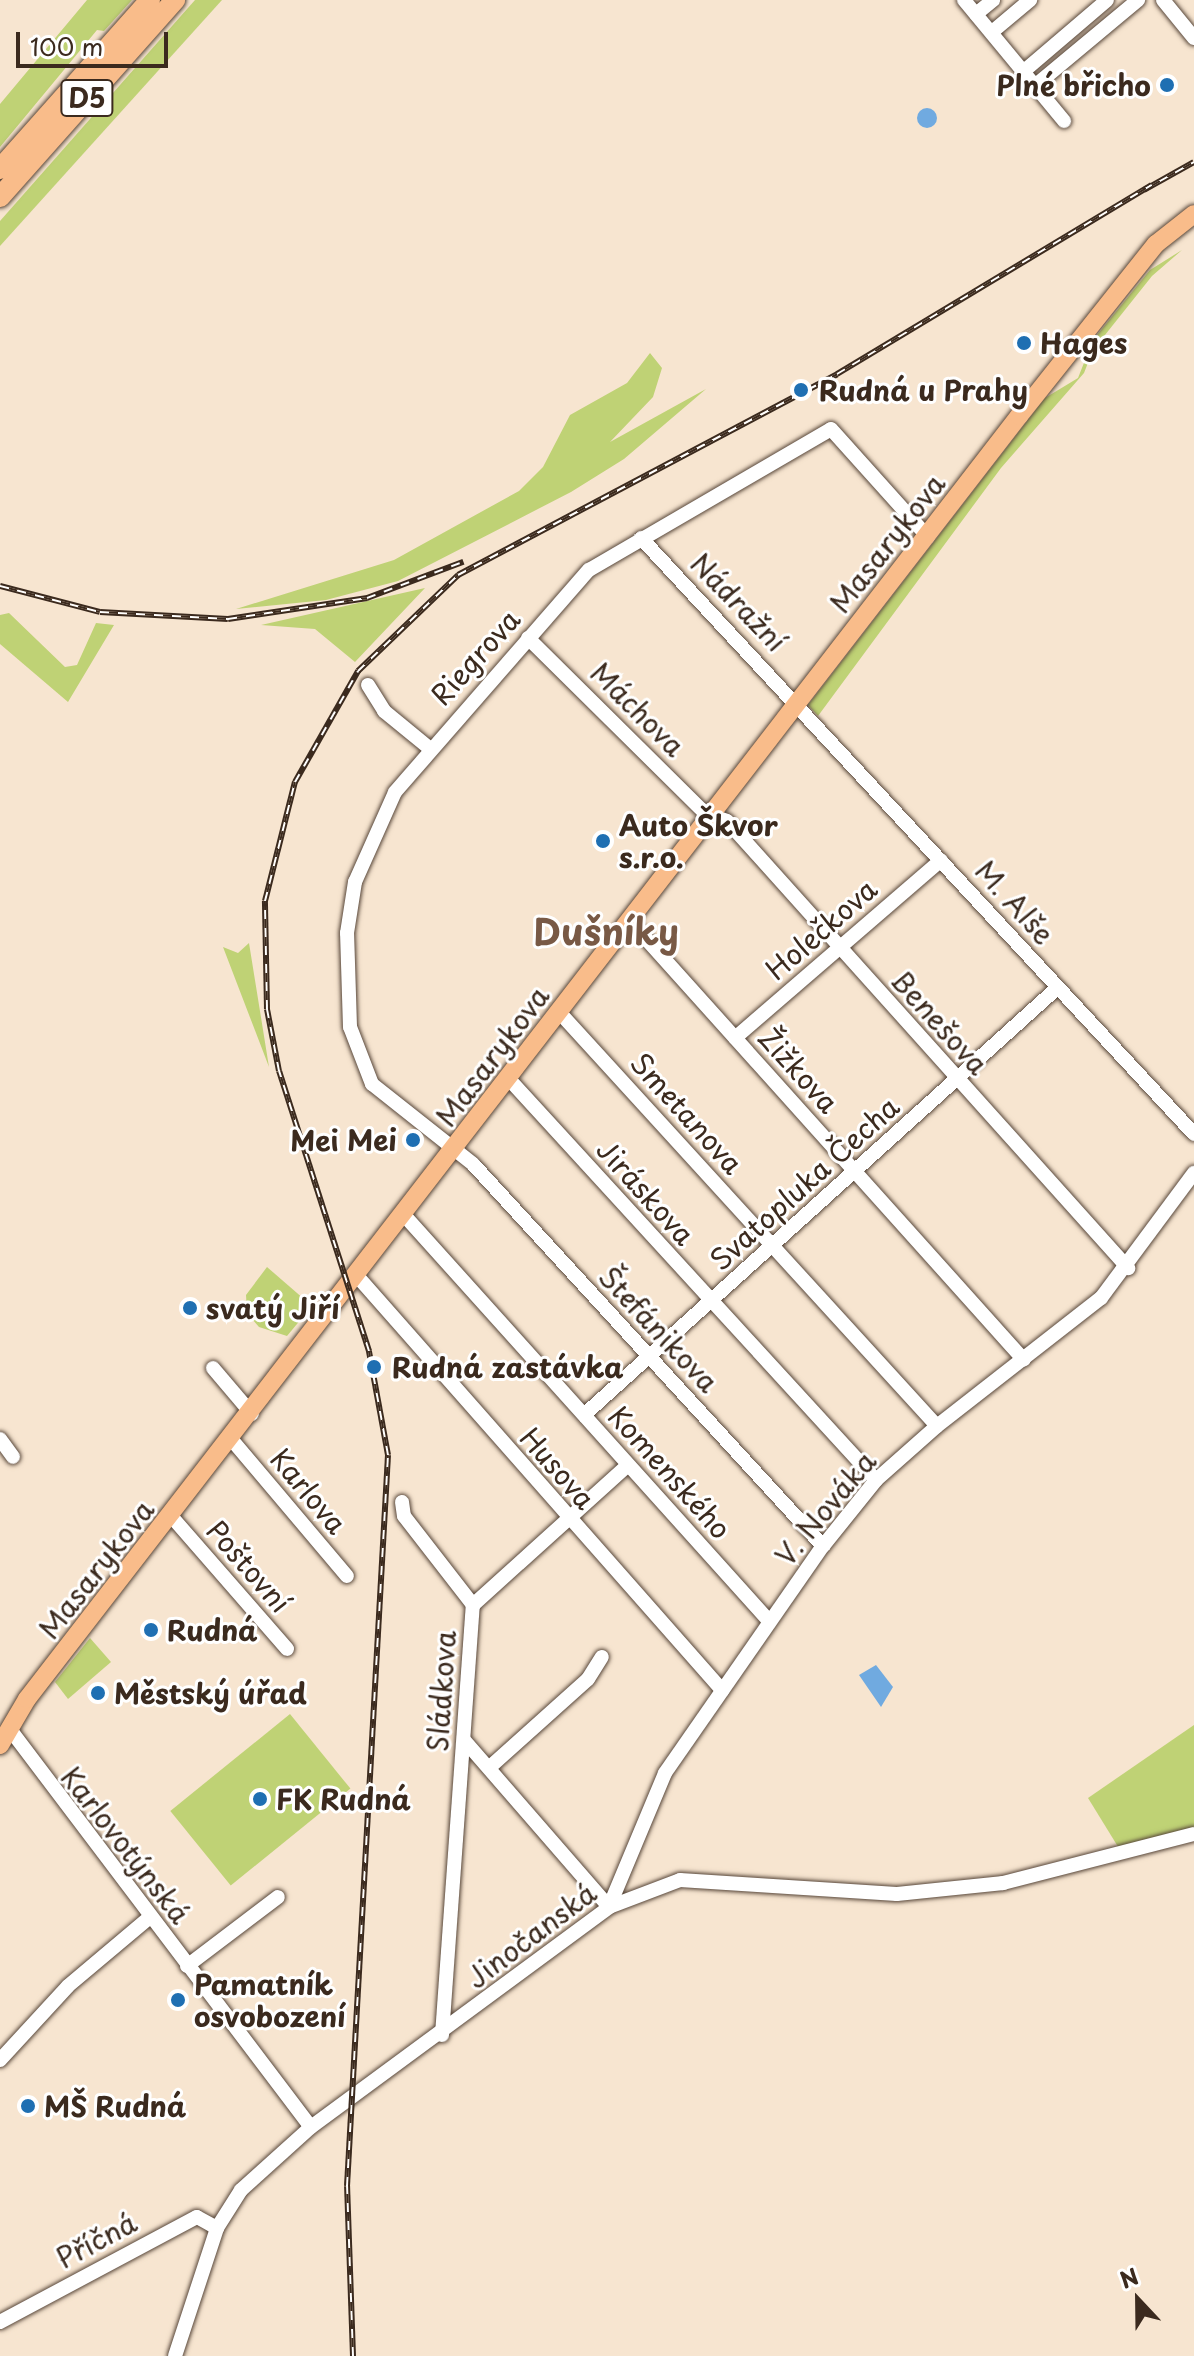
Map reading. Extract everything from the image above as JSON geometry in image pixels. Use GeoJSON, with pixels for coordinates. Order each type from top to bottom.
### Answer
{"type":"FeatureCollection","features":[{"type":"Feature","properties":{"kind":"highway","name":"D5"},"geometry":{"type":"LineString","coordinates":[[0,169],[150,0]]}},
{"type":"Feature","properties":{"kind":"highway","name":"D5"},"geometry":{"type":"LineString","coordinates":[[0,197],[175,0]]}},
{"type":"Feature","properties":{"kind":"main road","name":"Masarykova"},"geometry":{"type":"LineString","coordinates":[[4,1730],[232,1440],[508,1078],[1145,256],[1192,221]]}},
{"type":"Feature","properties":{"kind":"street"},"geometry":{"type":"LineString","coordinates":[[964,0],[1064,121]]}},
{"type":"Feature","properties":{"kind":"street"},"geometry":{"type":"LineString","coordinates":[[976,14],[993,0]]}},
{"type":"Feature","properties":{"kind":"street"},"geometry":{"type":"LineString","coordinates":[[992,32],[1030,0]]}},
{"type":"Feature","properties":{"kind":"street"},"geometry":{"type":"LineString","coordinates":[[1024,71],[1107,0]]}},
{"type":"Feature","properties":{"kind":"street"},"geometry":{"type":"LineString","coordinates":[[1036,85],[1138,0]]}},
{"type":"Feature","properties":{"kind":"street"},"geometry":{"type":"LineString","coordinates":[[1163,0],[1194,38]]}},
{"type":"Feature","properties":{"kind":"street","name":"Riegrova"},"geometry":{"type":"LineString","coordinates":[[454,1151],[372,1084],[350,1027],[345,980],[355,882],[371,836],[428,747],[589,570],[831,429],[928,537]]}},
{"type":"Feature","properties":{"kind":"street","name":"Nádražní"},"geometry":{"type":"LineString","coordinates":[[641,538],[799,703]]}},
{"type":"Feature","properties":{"kind":"street","name":"Máchova"},"geometry":{"type":"LineString","coordinates":[[528,638],[713,816]]}},
{"type":"Feature","properties":{"kind":"street"},"geometry":{"type":"LineString","coordinates":[[368,685],[384,711],[428,747]]}},
{"type":"Feature","properties":{"kind":"street","name":"M. Alše"},"geometry":{"type":"LineString","coordinates":[[799,703],[1194,1134]]}},
{"type":"Feature","properties":{"kind":"street","name":"Benešova"},"geometry":{"type":"LineString","coordinates":[[713,816],[727,821],[838,949],[1128,1268]]}},
{"type":"Feature","properties":{"kind":"street","name":"Holečkova"},"geometry":{"type":"LineString","coordinates":[[735,1038],[941,860]]}},
{"type":"Feature","properties":{"kind":"street","name":"Žižkova"},"geometry":{"type":"LineString","coordinates":[[631,922],[1024,1360]]}},
{"type":"Feature","properties":{"kind":"street","name":"Svatopluka Čecha"},"geometry":{"type":"LineString","coordinates":[[584,1415],[1057,988]]}},
{"type":"Feature","properties":{"kind":"street","name":"Smetanova"},"geometry":{"type":"LineString","coordinates":[[560,1013],[937,1426]]}},
{"type":"Feature","properties":{"kind":"street","name":"Jiráskova"},"geometry":{"type":"LineString","coordinates":[[508,1078],[876,1480]]}},
{"type":"Feature","properties":{"kind":"street","name":"Štefánikova"},"geometry":{"type":"LineString","coordinates":[[454,1151],[649,1356],[823,1546]]}},
{"type":"Feature","properties":{"kind":"street","name":"V. Nováka"},"geometry":{"type":"LineString","coordinates":[[609,1907],[665,1773],[823,1546],[876,1480],[937,1426],[1024,1360],[1128,1268],[1194,1173]]}},
{"type":"Feature","properties":{"kind":"street","name":"Komenského"},"geometry":{"type":"LineString","coordinates":[[404,1215],[769,1621]]}},
{"type":"Feature","properties":{"kind":"street","name":"Husova"},"geometry":{"type":"LineString","coordinates":[[358,1277],[568,1520],[722,1690]]}},
{"type":"Feature","properties":{"kind":"street"},"geometry":{"type":"LineString","coordinates":[[213,1368],[252,1414]]}},
{"type":"Feature","properties":{"kind":"street"},"geometry":{"type":"LineString","coordinates":[[0,1439],[13,1457]]}},
{"type":"Feature","properties":{"kind":"street","name":"Karlova"},"geometry":{"type":"LineString","coordinates":[[232,1440],[347,1576]]}},
{"type":"Feature","properties":{"kind":"street","name":"Sládkova"},"geometry":{"type":"LineString","coordinates":[[442,2035],[473,1605],[627,1466]]}},
{"type":"Feature","properties":{"kind":"street"},"geometry":{"type":"LineString","coordinates":[[402,1502],[404,1516],[473,1605]]}},
{"type":"Feature","properties":{"kind":"street","name":"Poštovní"},"geometry":{"type":"LineString","coordinates":[[172,1517],[287,1649]]}},
{"type":"Feature","properties":{"kind":"street"},"geometry":{"type":"LineString","coordinates":[[491,1766],[588,1679],[602,1657]]}},
{"type":"Feature","properties":{"kind":"street","name":"Karlovotýnská"},"geometry":{"type":"LineString","coordinates":[[4,1730],[311,2127]]}},
{"type":"Feature","properties":{"kind":"street"},"geometry":{"type":"LineString","coordinates":[[464,1740],[491,1766],[609,1907]]}},
{"type":"Feature","properties":{"kind":"street","name":"Jinočanská"},"geometry":{"type":"LineString","coordinates":[[311,2127],[442,2035],[609,1907],[680,1880],[816,1892],[897,1894],[1003,1883],[1194,1834]]}},
{"type":"Feature","properties":{"kind":"street","name":"Karlovotýnská"},"geometry":{"type":"LineString","coordinates":[[187,1966],[278,1897]]}},
{"type":"Feature","properties":{"kind":"street"},"geometry":{"type":"LineString","coordinates":[[0,2060],[68,1986],[150,1917]]}},
{"type":"Feature","properties":{"kind":"street"},"geometry":{"type":"LineString","coordinates":[[175,2356],[217,2228],[241,2190],[311,2127]]}},
{"type":"Feature","properties":{"kind":"street","name":"Příčná"},"geometry":{"type":"LineString","coordinates":[[0,2322],[197,2217],[217,2228]]}},
{"type":"Feature","properties":{"kind":"green space"},"geometry":{"type":"Polygon","coordinates":[[[87,0],[132,0],[104,31],[97,30],[0,147],[0,104],[87,0]]]}},
{"type":"Feature","properties":{"kind":"green space"},"geometry":{"type":"Polygon","coordinates":[[[195,0],[222,0],[0,246],[0,221],[195,0]]]}},
{"type":"Feature","properties":{"kind":"green space"},"geometry":{"type":"Polygon","coordinates":[[[1182,250],[1152,276],[1093,350],[1084,373],[1001,468],[818,716],[808,705],[1045,398],[1078,378],[1093,340],[1150,270],[1182,250]]]}},
{"type":"Feature","properties":{"kind":"green space"},"geometry":{"type":"Polygon","coordinates":[[[650,353],[662,368],[653,397],[610,442],[706,389],[624,459],[571,492],[398,581],[326,600],[236,609],[394,560],[519,491],[543,467],[570,415],[627,383],[650,353]]]}},
{"type":"Feature","properties":{"kind":"green space"},"geometry":{"type":"Polygon","coordinates":[[[425,588],[355,662],[315,629],[261,625],[425,588]]]}},
{"type":"Feature","properties":{"kind":"green space"},"geometry":{"type":"Polygon","coordinates":[[[9,613],[65,667],[77,665],[96,623],[114,625],[68,702],[0,644],[0,615],[9,613]]]}},
{"type":"Feature","properties":{"kind":"green space"},"geometry":{"type":"Polygon","coordinates":[[[249,943],[269,1067],[223,947],[238,953],[249,943]]]}},
{"type":"Feature","properties":{"kind":"green space"},"geometry":{"type":"Polygon","coordinates":[[[267,1267],[312,1306],[287,1336],[259,1327],[247,1313],[246,1295],[267,1267]]]}},
{"type":"Feature","properties":{"kind":"green space"},"geometry":{"type":"Polygon","coordinates":[[[90,1638],[111,1662],[68,1699],[55,1682],[90,1638]]]}},
{"type":"Feature","properties":{"kind":"green space","name":"FK Rudná"},"geometry":{"type":"Polygon","coordinates":[[[290,1714],[350,1789],[231,1886],[170,1811],[290,1714]]]}},
{"type":"Feature","properties":{"kind":"green space"},"geometry":{"type":"Polygon","coordinates":[[[1194,1725],[1194,1830],[1120,1850],[1088,1798],[1194,1725]]]}},
{"type":"Feature","properties":{"kind":"water"},"geometry":{"type":"Polygon","coordinates":[[[927,108],[934,111],[937,118],[934,125],[927,128],[920,125],[917,118],[920,111],[927,108]]]}},
{"type":"Feature","properties":{"kind":"water"},"geometry":{"type":"Polygon","coordinates":[[[876,1665],[893,1687],[881,1707],[859,1675],[876,1665]]]}},
{"type":"Feature","properties":{"kind":"railway"},"geometry":{"type":"LineString","coordinates":[[1144,190],[1194,162]]}},
{"type":"Feature","properties":{"kind":"railway"},"geometry":{"type":"LineString","coordinates":[[353,2356],[347,2186],[388,1455],[369,1351],[279,1071],[267,1009],[265,901],[295,782],[358,671],[458,575],[837,374],[1152,185]]}},
{"type":"Feature","properties":{"kind":"railway"},"geometry":{"type":"LineString","coordinates":[[0,586],[100,612],[228,619],[367,598],[463,562]]}},
{"type":"Feature","properties":{"kind":"place","name":"Plné břicho"},"geometry":{"type":"Point","coordinates":[1167,85]}},
{"type":"Feature","properties":{"kind":"place","name":"Hages"},"geometry":{"type":"Point","coordinates":[1024,343]}},
{"type":"Feature","properties":{"kind":"place","name":"Rudná u Prahy"},"geometry":{"type":"Point","coordinates":[801,390]}},
{"type":"Feature","properties":{"kind":"place","name":"Auto Škvor s.r.o."},"geometry":{"type":"Point","coordinates":[603,841]}},
{"type":"Feature","properties":{"kind":"place","name":"Mei Mei"},"geometry":{"type":"Point","coordinates":[413,1140]}},
{"type":"Feature","properties":{"kind":"place","name":"svatý Jiří"},"geometry":{"type":"Point","coordinates":[190,1308]}},
{"type":"Feature","properties":{"kind":"place","name":"Rudná zastávka"},"geometry":{"type":"Point","coordinates":[374,1367]}},
{"type":"Feature","properties":{"kind":"place","name":"Rudná"},"geometry":{"type":"Point","coordinates":[151,1630]}},
{"type":"Feature","properties":{"kind":"place","name":"Městský úřad"},"geometry":{"type":"Point","coordinates":[98,1693]}},
{"type":"Feature","properties":{"kind":"place","name":"FK Rudná"},"geometry":{"type":"Point","coordinates":[260,1799]}},
{"type":"Feature","properties":{"kind":"place","name":"Pamatník osvobození"},"geometry":{"type":"Point","coordinates":[178,2000]}},
{"type":"Feature","properties":{"kind":"place","name":"MŠ Rudná"},"geometry":{"type":"Point","coordinates":[28,2106]}},
{"type":"Feature","properties":{"kind":"district","name":"Dušníky"},"geometry":{"type":"Point","coordinates":[606,931]}}]}
